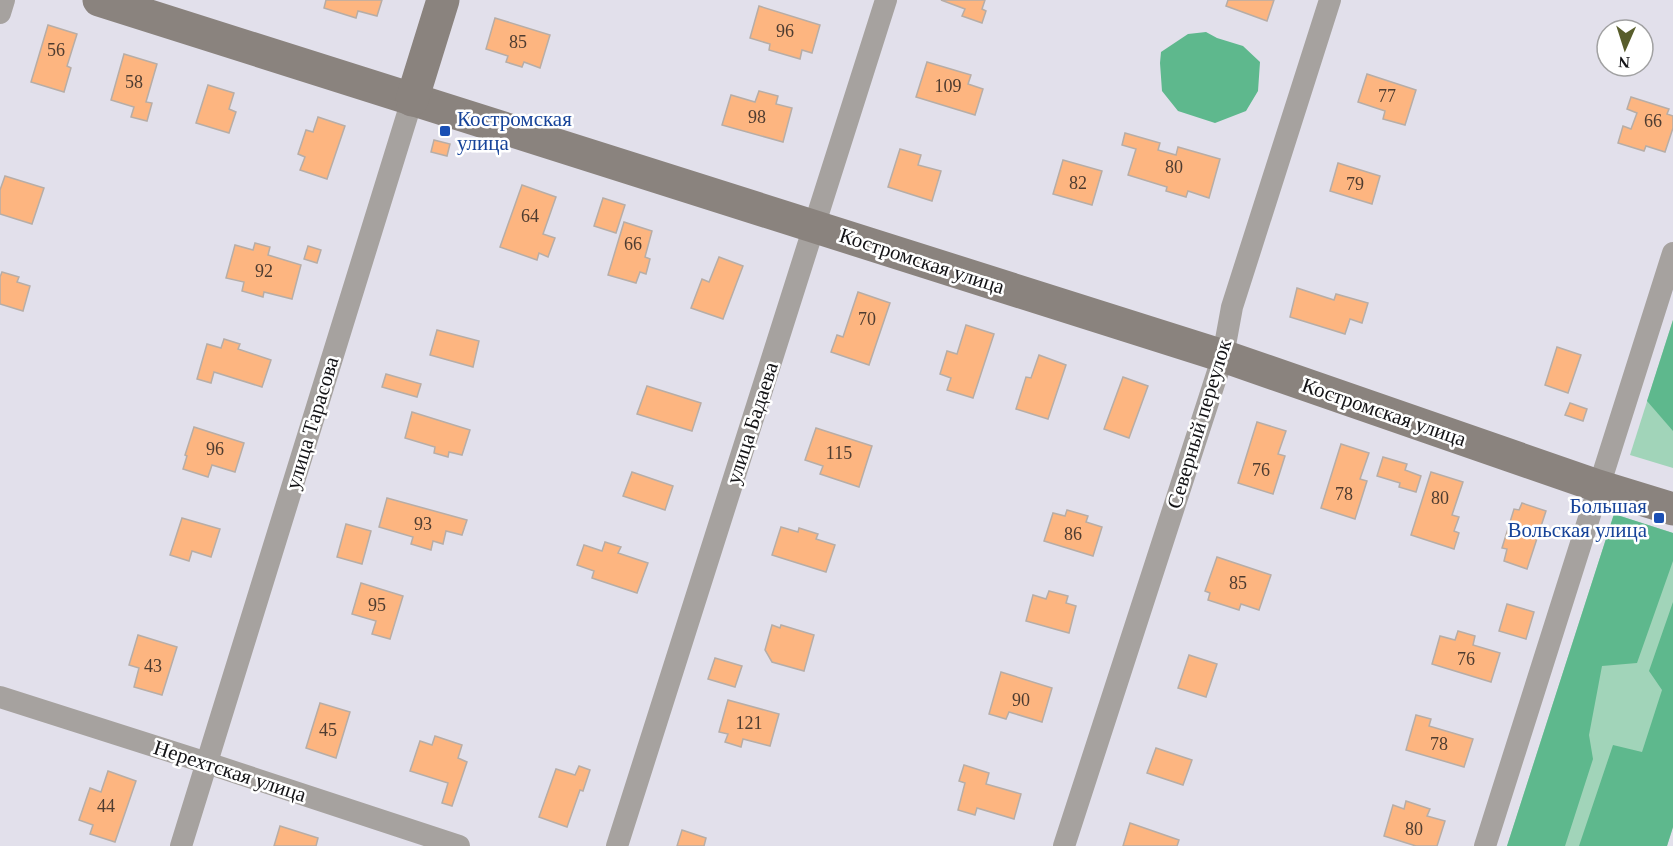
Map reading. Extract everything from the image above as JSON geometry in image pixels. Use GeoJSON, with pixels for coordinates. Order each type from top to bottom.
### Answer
{"type":"FeatureCollection","features":[{"type":"Feature","properties":{"kind":"street"},"geometry":{"type":"LineString","coordinates":[[0,13],[4,0]]}},
{"type":"Feature","properties":{"kind":"street","name":"Костромская улица"},"geometry":{"type":"LineString","coordinates":[[99,0],[1223,356],[1598,486],[1673,509]]}},
{"type":"Feature","properties":{"kind":"street","name":"улица Тарасова"},"geometry":{"type":"LineString","coordinates":[[181,846],[443,0]]}},
{"type":"Feature","properties":{"kind":"street","name":"улица Бадаева"},"geometry":{"type":"LineString","coordinates":[[617,846],[886,0]]}},
{"type":"Feature","properties":{"kind":"street","name":"Северный переулок"},"geometry":{"type":"LineString","coordinates":[[1064,846],[1223,356],[1232,307],[1330,0]]}},
{"type":"Feature","properties":{"kind":"street"},"geometry":{"type":"LineString","coordinates":[[1485,846],[1673,253]]}},
{"type":"Feature","properties":{"kind":"street","name":"Нерехтская улица"},"geometry":{"type":"LineString","coordinates":[[0,697],[459,846]]}},
{"type":"Feature","properties":{"kind":"green space"},"geometry":{"type":"Polygon","coordinates":[[[1206,32],[1243,46],[1260,62],[1258,91],[1246,111],[1215,123],[1178,111],[1162,91],[1161,52],[1188,34],[1206,32]]]}},
{"type":"Feature","properties":{"kind":"green space"},"geometry":{"type":"Polygon","coordinates":[[[1673,320],[1673,468],[1630,455],[1673,320]]]}},
{"type":"Feature","properties":{"kind":"green space"},"geometry":{"type":"Polygon","coordinates":[[[1673,320],[1673,431],[1647,401],[1673,320]]]}},
{"type":"Feature","properties":{"kind":"green space"},"geometry":{"type":"Polygon","coordinates":[[[1614,514],[1673,533],[1673,827],[1667,846],[1507,846],[1614,514]]]}},
{"type":"Feature","properties":{"kind":"green space"},"geometry":{"type":"Polygon","coordinates":[[[1614,514],[1673,533],[1673,561],[1637,663],[1602,666],[1589,735],[1593,759],[1565,846],[1507,846],[1614,514]]]}},
{"type":"Feature","properties":{"kind":"green space"},"geometry":{"type":"Polygon","coordinates":[[[1673,602],[1673,827],[1667,846],[1579,846],[1613,745],[1642,752],[1662,690],[1649,671],[1673,602]]]}},
{"type":"Feature","properties":{"kind":"building"},"geometry":{"type":"Polygon","coordinates":[[[326,0],[382,0],[377,16],[358,11],[356,18],[324,8],[326,0]]]}},
{"type":"Feature","properties":{"kind":"building"},"geometry":{"type":"Polygon","coordinates":[[[941,0],[985,0],[982,9],[986,11],[982,23],[962,16],[965,9],[941,0]]]}},
{"type":"Feature","properties":{"kind":"building"},"geometry":{"type":"Polygon","coordinates":[[[1228,0],[1274,0],[1267,21],[1226,6],[1228,0]]]}},
{"type":"Feature","properties":{"kind":"building"},"geometry":{"type":"Polygon","coordinates":[[[759,6],[820,25],[812,53],[802,50],[800,59],[769,50],[770,44],[750,38],[759,6]]]}},
{"type":"Feature","properties":{"kind":"building"},"geometry":{"type":"Polygon","coordinates":[[[495,18],[550,35],[540,68],[524,62],[522,67],[506,62],[508,56],[486,49],[495,18]]]}},
{"type":"Feature","properties":{"kind":"building"},"geometry":{"type":"Polygon","coordinates":[[[48,25],[77,34],[67,66],[71,68],[64,92],[31,82],[48,25]]]}},
{"type":"Feature","properties":{"kind":"building"},"geometry":{"type":"Polygon","coordinates":[[[124,54],[157,64],[146,102],[152,103],[147,121],[131,117],[134,107],[111,100],[124,54]]]}},
{"type":"Feature","properties":{"kind":"building"},"geometry":{"type":"Polygon","coordinates":[[[927,62],[971,75],[968,84],[983,89],[975,115],[916,97],[927,62]]]}},
{"type":"Feature","properties":{"kind":"building"},"geometry":{"type":"Polygon","coordinates":[[[1367,74],[1416,90],[1405,125],[1383,119],[1385,111],[1358,102],[1367,74]]]}},
{"type":"Feature","properties":{"kind":"building"},"geometry":{"type":"Polygon","coordinates":[[[208,85],[234,93],[229,109],[236,112],[229,133],[196,123],[208,85]]]}},
{"type":"Feature","properties":{"kind":"building"},"geometry":{"type":"Polygon","coordinates":[[[759,91],[778,96],[776,104],[792,108],[783,142],[722,125],[731,95],[755,102],[759,91]]]}},
{"type":"Feature","properties":{"kind":"building"},"geometry":{"type":"Polygon","coordinates":[[[1631,97],[1669,109],[1667,114],[1673,116],[1673,128],[1665,152],[1646,146],[1644,151],[1618,143],[1623,126],[1631,129],[1637,113],[1627,109],[1631,97]]]}},
{"type":"Feature","properties":{"kind":"building"},"geometry":{"type":"Polygon","coordinates":[[[318,117],[345,126],[327,179],[300,170],[305,157],[298,154],[306,130],[313,132],[318,117]]]}},
{"type":"Feature","properties":{"kind":"building"},"geometry":{"type":"Polygon","coordinates":[[[1125,133],[1160,143],[1158,150],[1176,155],[1178,147],[1220,159],[1209,198],[1188,191],[1186,197],[1166,191],[1167,187],[1128,175],[1136,149],[1122,145],[1125,133]]]}},
{"type":"Feature","properties":{"kind":"building"},"geometry":{"type":"Polygon","coordinates":[[[434,140],[450,144],[447,156],[431,152],[434,140]]]}},
{"type":"Feature","properties":{"kind":"building"},"geometry":{"type":"Polygon","coordinates":[[[900,149],[921,155],[918,165],[941,171],[932,201],[888,187],[900,149]]]}},
{"type":"Feature","properties":{"kind":"building"},"geometry":{"type":"Polygon","coordinates":[[[1063,160],[1102,171],[1092,205],[1053,194],[1063,160]]]}},
{"type":"Feature","properties":{"kind":"building"},"geometry":{"type":"Polygon","coordinates":[[[1338,163],[1380,176],[1372,204],[1330,191],[1338,163]]]}},
{"type":"Feature","properties":{"kind":"building"},"geometry":{"type":"Polygon","coordinates":[[[5,176],[44,188],[32,224],[0,214],[0,190],[5,176]]]}},
{"type":"Feature","properties":{"kind":"building"},"geometry":{"type":"Polygon","coordinates":[[[522,185],[556,197],[543,234],[555,238],[548,257],[539,253],[537,260],[500,247],[522,185]]]}},
{"type":"Feature","properties":{"kind":"building"},"geometry":{"type":"Polygon","coordinates":[[[603,198],[625,205],[616,233],[594,226],[603,198]]]}},
{"type":"Feature","properties":{"kind":"building"},"geometry":{"type":"Polygon","coordinates":[[[624,222],[652,231],[645,257],[650,259],[646,274],[640,272],[636,283],[608,275],[624,222]]]}},
{"type":"Feature","properties":{"kind":"building"},"geometry":{"type":"Polygon","coordinates":[[[255,243],[270,247],[268,255],[301,265],[292,299],[264,292],[263,297],[242,291],[244,282],[226,278],[235,245],[253,250],[255,243]]]}},
{"type":"Feature","properties":{"kind":"building"},"geometry":{"type":"Polygon","coordinates":[[[308,246],[321,250],[317,263],[304,259],[308,246]]]}},
{"type":"Feature","properties":{"kind":"building"},"geometry":{"type":"Polygon","coordinates":[[[719,257],[743,266],[723,319],[691,308],[702,279],[709,282],[719,257]]]}},
{"type":"Feature","properties":{"kind":"building"},"geometry":{"type":"Polygon","coordinates":[[[2,272],[19,277],[17,282],[30,286],[23,311],[0,304],[2,272]]]}},
{"type":"Feature","properties":{"kind":"building"},"geometry":{"type":"Polygon","coordinates":[[[1297,288],[1334,300],[1336,294],[1368,303],[1362,323],[1350,319],[1345,334],[1290,317],[1297,288]]]}},
{"type":"Feature","properties":{"kind":"building"},"geometry":{"type":"Polygon","coordinates":[[[858,292],[890,303],[869,365],[831,352],[837,335],[843,337],[858,292]]]}},
{"type":"Feature","properties":{"kind":"building"},"geometry":{"type":"Polygon","coordinates":[[[966,325],[994,334],[973,398],[947,390],[951,378],[940,374],[947,351],[957,354],[966,325]]]}},
{"type":"Feature","properties":{"kind":"building"},"geometry":{"type":"Polygon","coordinates":[[[437,330],[479,341],[473,367],[430,355],[437,330]]]}},
{"type":"Feature","properties":{"kind":"building"},"geometry":{"type":"Polygon","coordinates":[[[224,339],[240,344],[238,349],[271,360],[262,387],[214,372],[211,383],[197,379],[207,344],[221,348],[224,339]]]}},
{"type":"Feature","properties":{"kind":"building"},"geometry":{"type":"Polygon","coordinates":[[[1557,347],[1581,355],[1568,393],[1545,385],[1557,347]]]}},
{"type":"Feature","properties":{"kind":"building"},"geometry":{"type":"Polygon","coordinates":[[[1039,355],[1066,365],[1048,419],[1016,409],[1026,377],[1031,378],[1039,355]]]}},
{"type":"Feature","properties":{"kind":"building"},"geometry":{"type":"Polygon","coordinates":[[[386,374],[421,384],[417,397],[382,387],[386,374]]]}},
{"type":"Feature","properties":{"kind":"building"},"geometry":{"type":"Polygon","coordinates":[[[1123,377],[1148,386],[1129,438],[1104,429],[1123,377]]]}},
{"type":"Feature","properties":{"kind":"building"},"geometry":{"type":"Polygon","coordinates":[[[647,386],[701,403],[692,431],[637,414],[647,386]]]}},
{"type":"Feature","properties":{"kind":"building"},"geometry":{"type":"Polygon","coordinates":[[[1570,403],[1587,409],[1583,421],[1565,415],[1570,403]]]}},
{"type":"Feature","properties":{"kind":"building"},"geometry":{"type":"Polygon","coordinates":[[[412,412],[470,430],[462,455],[449,452],[448,457],[434,453],[435,447],[405,438],[412,412]]]}},
{"type":"Feature","properties":{"kind":"building"},"geometry":{"type":"Polygon","coordinates":[[[1257,422],[1286,431],[1278,454],[1285,456],[1273,494],[1238,483],[1257,422]]]}},
{"type":"Feature","properties":{"kind":"building"},"geometry":{"type":"Polygon","coordinates":[[[194,427],[244,443],[235,472],[212,465],[208,477],[183,469],[194,427]]]}},
{"type":"Feature","properties":{"kind":"building"},"geometry":{"type":"Polygon","coordinates":[[[816,428],[872,446],[859,487],[820,474],[823,466],[805,460],[816,428]]]}},
{"type":"Feature","properties":{"kind":"building"},"geometry":{"type":"Polygon","coordinates":[[[1341,444],[1369,453],[1360,479],[1367,481],[1355,519],[1321,508],[1341,444]]]}},
{"type":"Feature","properties":{"kind":"building"},"geometry":{"type":"Polygon","coordinates":[[[1383,457],[1407,464],[1405,470],[1421,476],[1416,492],[1399,487],[1400,483],[1377,476],[1383,457]]]}},
{"type":"Feature","properties":{"kind":"building"},"geometry":{"type":"Polygon","coordinates":[[[632,472],[673,486],[665,510],[623,496],[632,472]]]}},
{"type":"Feature","properties":{"kind":"building"},"geometry":{"type":"Polygon","coordinates":[[[1431,472],[1463,482],[1452,515],[1459,517],[1454,531],[1459,533],[1454,549],[1411,535],[1431,472]]]}},
{"type":"Feature","properties":{"kind":"building"},"geometry":{"type":"Polygon","coordinates":[[[387,498],[467,520],[462,535],[446,531],[443,544],[433,541],[431,550],[411,544],[413,537],[379,527],[387,498]]]}},
{"type":"Feature","properties":{"kind":"building"},"geometry":{"type":"Polygon","coordinates":[[[1522,503],[1546,511],[1527,569],[1504,561],[1507,549],[1502,548],[1514,509],[1519,510],[1522,503]]]}},
{"type":"Feature","properties":{"kind":"building"},"geometry":{"type":"Polygon","coordinates":[[[1067,510],[1088,516],[1086,522],[1102,527],[1093,556],[1044,541],[1053,513],[1065,516],[1067,510]]]}},
{"type":"Feature","properties":{"kind":"building"},"geometry":{"type":"Polygon","coordinates":[[[182,518],[220,529],[211,557],[192,551],[189,561],[170,555],[182,518]]]}},
{"type":"Feature","properties":{"kind":"building"},"geometry":{"type":"Polygon","coordinates":[[[346,524],[371,531],[362,564],[337,557],[346,524]]]}},
{"type":"Feature","properties":{"kind":"building"},"geometry":{"type":"Polygon","coordinates":[[[781,527],[798,532],[799,528],[818,534],[816,539],[835,545],[826,572],[772,555],[781,527]]]}},
{"type":"Feature","properties":{"kind":"building"},"geometry":{"type":"Polygon","coordinates":[[[605,542],[621,547],[618,553],[648,563],[637,593],[592,578],[594,571],[577,565],[584,545],[602,551],[605,542]]]}},
{"type":"Feature","properties":{"kind":"building"},"geometry":{"type":"Polygon","coordinates":[[[1217,557],[1271,575],[1259,610],[1241,604],[1239,610],[1208,600],[1210,593],[1205,591],[1217,557]]]}},
{"type":"Feature","properties":{"kind":"building"},"geometry":{"type":"Polygon","coordinates":[[[361,583],[403,596],[390,639],[372,634],[376,621],[352,614],[361,583]]]}},
{"type":"Feature","properties":{"kind":"building"},"geometry":{"type":"Polygon","coordinates":[[[1049,591],[1068,596],[1066,603],[1076,606],[1069,633],[1026,621],[1033,595],[1046,599],[1049,591]]]}},
{"type":"Feature","properties":{"kind":"building"},"geometry":{"type":"Polygon","coordinates":[[[1507,604],[1534,612],[1526,639],[1499,631],[1507,604]]]}},
{"type":"Feature","properties":{"kind":"building"},"geometry":{"type":"Polygon","coordinates":[[[772,625],[780,628],[781,625],[814,635],[804,671],[772,662],[765,650],[772,625]]]}},
{"type":"Feature","properties":{"kind":"building"},"geometry":{"type":"Polygon","coordinates":[[[1458,631],[1475,636],[1473,645],[1500,653],[1491,682],[1432,664],[1440,636],[1455,640],[1458,631]]]}},
{"type":"Feature","properties":{"kind":"building"},"geometry":{"type":"Polygon","coordinates":[[[138,635],[177,647],[162,695],[134,687],[139,668],[129,665],[138,635]]]}},
{"type":"Feature","properties":{"kind":"building"},"geometry":{"type":"Polygon","coordinates":[[[1189,655],[1217,664],[1206,697],[1178,688],[1189,655]]]}},
{"type":"Feature","properties":{"kind":"building"},"geometry":{"type":"Polygon","coordinates":[[[715,658],[742,666],[735,687],[708,679],[715,658]]]}},
{"type":"Feature","properties":{"kind":"building"},"geometry":{"type":"Polygon","coordinates":[[[1001,672],[1052,688],[1042,722],[1009,712],[1006,719],[989,714],[1001,672]]]}},
{"type":"Feature","properties":{"kind":"building"},"geometry":{"type":"Polygon","coordinates":[[[728,700],[779,714],[770,746],[743,739],[741,747],[725,742],[728,734],[719,732],[728,700]]]}},
{"type":"Feature","properties":{"kind":"building"},"geometry":{"type":"Polygon","coordinates":[[[320,703],[350,712],[336,758],[306,748],[320,703]]]}},
{"type":"Feature","properties":{"kind":"building"},"geometry":{"type":"Polygon","coordinates":[[[1416,715],[1431,719],[1429,726],[1473,739],[1464,767],[1406,750],[1416,715]]]}},
{"type":"Feature","properties":{"kind":"building"},"geometry":{"type":"Polygon","coordinates":[[[435,736],[462,745],[458,758],[467,762],[452,806],[442,803],[448,783],[410,771],[420,741],[432,745],[435,736]]]}},
{"type":"Feature","properties":{"kind":"building"},"geometry":{"type":"Polygon","coordinates":[[[1156,748],[1192,760],[1183,785],[1147,773],[1156,748]]]}},
{"type":"Feature","properties":{"kind":"building"},"geometry":{"type":"Polygon","coordinates":[[[964,765],[989,773],[986,784],[1021,794],[1014,819],[977,808],[975,815],[958,810],[965,783],[959,781],[964,765]]]}},
{"type":"Feature","properties":{"kind":"building"},"geometry":{"type":"Polygon","coordinates":[[[579,766],[590,770],[567,827],[539,817],[556,769],[575,775],[579,766]]]}},
{"type":"Feature","properties":{"kind":"building"},"geometry":{"type":"Polygon","coordinates":[[[108,771],[136,781],[115,842],[90,834],[93,825],[79,820],[90,788],[101,792],[108,771]]]}},
{"type":"Feature","properties":{"kind":"building"},"geometry":{"type":"Polygon","coordinates":[[[1406,801],[1430,809],[1427,816],[1445,821],[1437,846],[1416,846],[1384,836],[1393,805],[1404,809],[1406,801]]]}},
{"type":"Feature","properties":{"kind":"building"},"geometry":{"type":"Polygon","coordinates":[[[1130,823],[1179,840],[1177,846],[1123,846],[1130,823]]]}},
{"type":"Feature","properties":{"kind":"building"},"geometry":{"type":"Polygon","coordinates":[[[280,826],[318,838],[316,846],[274,846],[280,826]]]}},
{"type":"Feature","properties":{"kind":"building"},"geometry":{"type":"Polygon","coordinates":[[[682,830],[706,838],[704,846],[677,846],[682,830]]]}},
{"type":"Feature","properties":{"kind":"place","name":"Костромская улица"},"geometry":{"type":"Point","coordinates":[445,131]}},
{"type":"Feature","properties":{"kind":"place","name":"Большая Вольская улица"},"geometry":{"type":"Point","coordinates":[1659,518]}}]}
